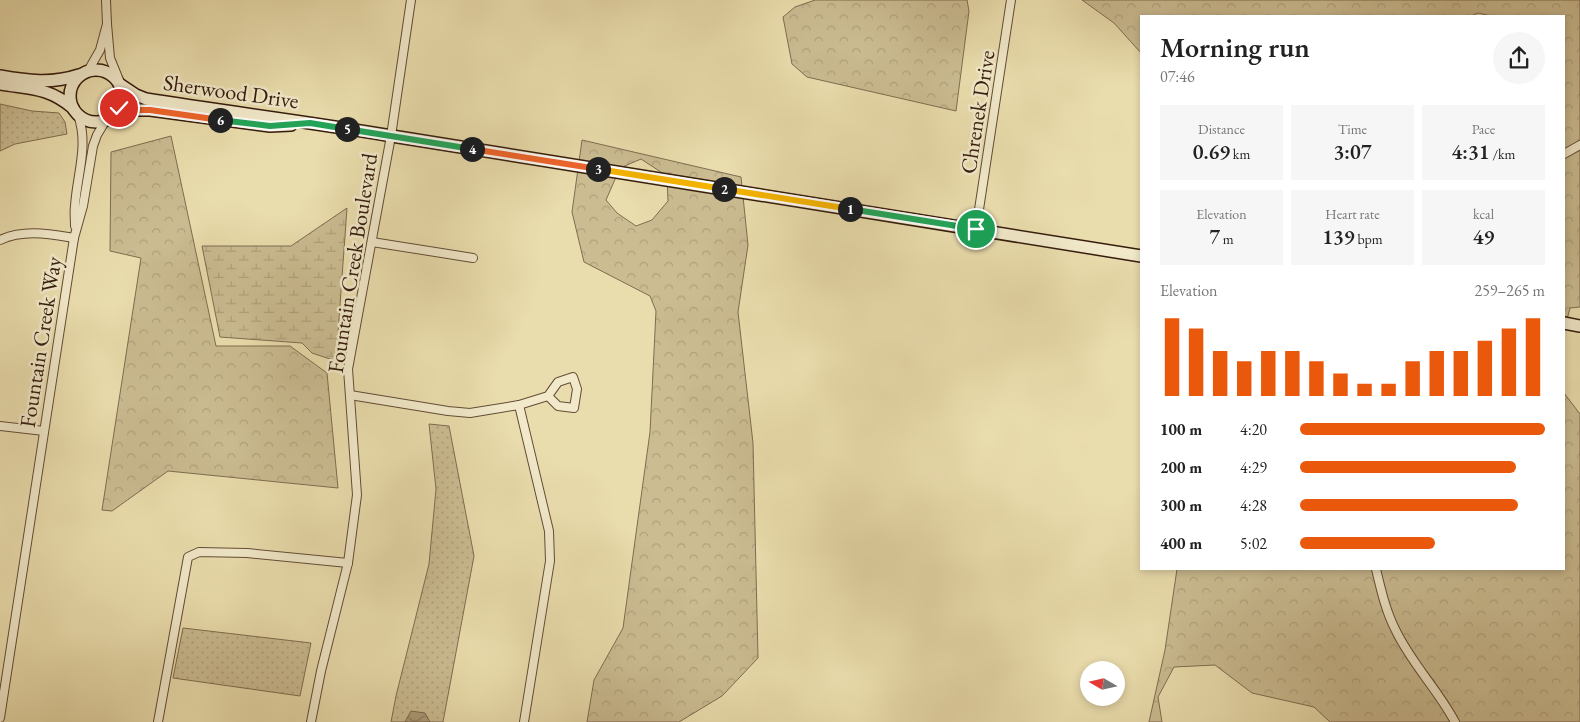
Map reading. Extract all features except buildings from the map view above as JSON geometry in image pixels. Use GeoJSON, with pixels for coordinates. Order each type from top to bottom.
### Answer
{"type":"FeatureCollection","features":[{"type":"Feature","properties":{"kind":"street"},"geometry":{"type":"LineString","coordinates":[[0,84],[50,92],[92,122],[110,117],[122,101],[120,86],[110,58],[106,0]]}},
{"type":"Feature","properties":{"kind":"street"},"geometry":{"type":"LineString","coordinates":[[392,136],[411,0]]}},
{"type":"Feature","properties":{"kind":"street","name":"Chrenek Drive"},"geometry":{"type":"LineString","coordinates":[[976,229],[1011,0]]}},
{"type":"Feature","properties":{"kind":"street"},"geometry":{"type":"LineString","coordinates":[[76,112],[70,100],[70,91],[74,82],[84,73],[100,50],[107,24]]}},
{"type":"Feature","properties":{"kind":"street"},"geometry":{"type":"LineString","coordinates":[[0,76],[50,82],[104,70],[116,79],[120,86]]}},
{"type":"Feature","properties":{"kind":"street","name":"Sherwood Drive"},"geometry":{"type":"LineString","coordinates":[[120,86],[146,99],[310,123],[1140,256]]}},
{"type":"Feature","properties":{"kind":"street","name":"Sherwood Drive"},"geometry":{"type":"LineString","coordinates":[[110,117],[142,109],[270,126],[310,123]]}},
{"type":"Feature","properties":{"kind":"street","name":"Fountain Creek Way"},"geometry":{"type":"LineString","coordinates":[[74,238],[75,205],[84,147],[83,132],[76,112]]}},
{"type":"Feature","properties":{"kind":"street","name":"Fountain Creek Way"},"geometry":{"type":"LineString","coordinates":[[0,718],[3,683],[74,238],[83,206],[93,146],[97,135],[110,117]]}},
{"type":"Feature","properties":{"kind":"street","name":"Fountain Creek Boulevard"},"geometry":{"type":"LineString","coordinates":[[311,722],[320,671],[348,563],[357,495],[348,369],[392,136]]}},
{"type":"Feature","properties":{"kind":"street"},"geometry":{"type":"LineString","coordinates":[[1565,153],[1580,145]]}},
{"type":"Feature","properties":{"kind":"street"},"geometry":{"type":"LineString","coordinates":[[0,240],[33,232],[74,238]]}},
{"type":"Feature","properties":{"kind":"street"},"geometry":{"type":"LineString","coordinates":[[372,242],[473,258]]}},
{"type":"Feature","properties":{"kind":"street"},"geometry":{"type":"LineString","coordinates":[[1565,323],[1580,326]]}},
{"type":"Feature","properties":{"kind":"street"},"geometry":{"type":"LineString","coordinates":[[350,395],[470,413],[519,405],[548,396],[558,382],[573,377],[578,389],[574,408],[558,406],[548,396]]}},
{"type":"Feature","properties":{"kind":"street"},"geometry":{"type":"LineString","coordinates":[[519,405],[549,531],[550,561],[524,722]]}},
{"type":"Feature","properties":{"kind":"street"},"geometry":{"type":"LineString","coordinates":[[0,426],[44,431]]}},
{"type":"Feature","properties":{"kind":"street"},"geometry":{"type":"LineString","coordinates":[[158,722],[188,557],[199,552],[247,553],[348,563]]}},
{"type":"Feature","properties":{"kind":"street"},"geometry":{"type":"LineString","coordinates":[[1376,570],[1396,631],[1417,665],[1439,694],[1455,722]]}},
{"type":"Feature","properties":{"kind":"green space"},"geometry":{"type":"Polygon","coordinates":[[[815,0],[967,0],[969,11],[956,111],[807,77],[792,64],[783,17],[795,7],[815,0]]]}},
{"type":"Feature","properties":{"kind":"green space"},"geometry":{"type":"Polygon","coordinates":[[[1082,0],[1580,0],[1580,307],[1570,308],[1565,327],[1565,15],[1487,15],[1478,13],[1473,15],[1140,15],[1140,52],[1114,23],[1082,0]]]}},
{"type":"Feature","properties":{"kind":"green space"},"geometry":{"type":"Polygon","coordinates":[[[0,104],[32,111],[59,113],[65,122],[67,134],[15,144],[0,151],[0,104]]]}},
{"type":"Feature","properties":{"kind":"green space"},"geometry":{"type":"Polygon","coordinates":[[[171,136],[216,346],[290,346],[327,373],[338,488],[168,471],[112,511],[102,510],[141,258],[110,251],[111,152],[171,136]]]}},
{"type":"Feature","properties":{"kind":"green space"},"geometry":{"type":"Polygon","coordinates":[[[582,140],[741,177],[748,245],[738,312],[753,443],[758,658],[722,696],[679,722],[587,722],[594,680],[623,628],[650,432],[656,311],[650,296],[584,262],[572,212],[582,140]],[[641,159],[620,168],[606,200],[617,213],[636,226],[652,220],[668,201],[667,176],[641,159]]]}},
{"type":"Feature","properties":{"kind":"green space"},"geometry":{"type":"Polygon","coordinates":[[[347,208],[336,361],[312,353],[302,343],[220,337],[202,246],[291,246],[347,208]]]}},
{"type":"Feature","properties":{"kind":"green space"},"geometry":{"type":"Polygon","coordinates":[[[1565,394],[1580,414],[1580,722],[1330,722],[1314,707],[1252,693],[1215,665],[1174,667],[1158,697],[1162,722],[1149,722],[1165,650],[1177,570],[1565,570],[1565,394]]]}},
{"type":"Feature","properties":{"kind":"green space"},"geometry":{"type":"Polygon","coordinates":[[[429,424],[449,426],[474,556],[443,722],[391,722],[429,564],[436,489],[429,424]]]}},
{"type":"Feature","properties":{"kind":"green space"},"geometry":{"type":"Polygon","coordinates":[[[183,628],[311,643],[300,696],[173,678],[183,628]]]}},
{"type":"Feature","properties":{"kind":"water"},"geometry":{"type":"Polygon","coordinates":[[[411,711],[425,713],[430,722],[405,722],[411,711]]]}},
{"type":"Feature","properties":{"kind":"route"},"geometry":{"type":"LineString","coordinates":[[119,108],[114,115],[142,109],[270,126],[310,123],[976,229]]}}]}
